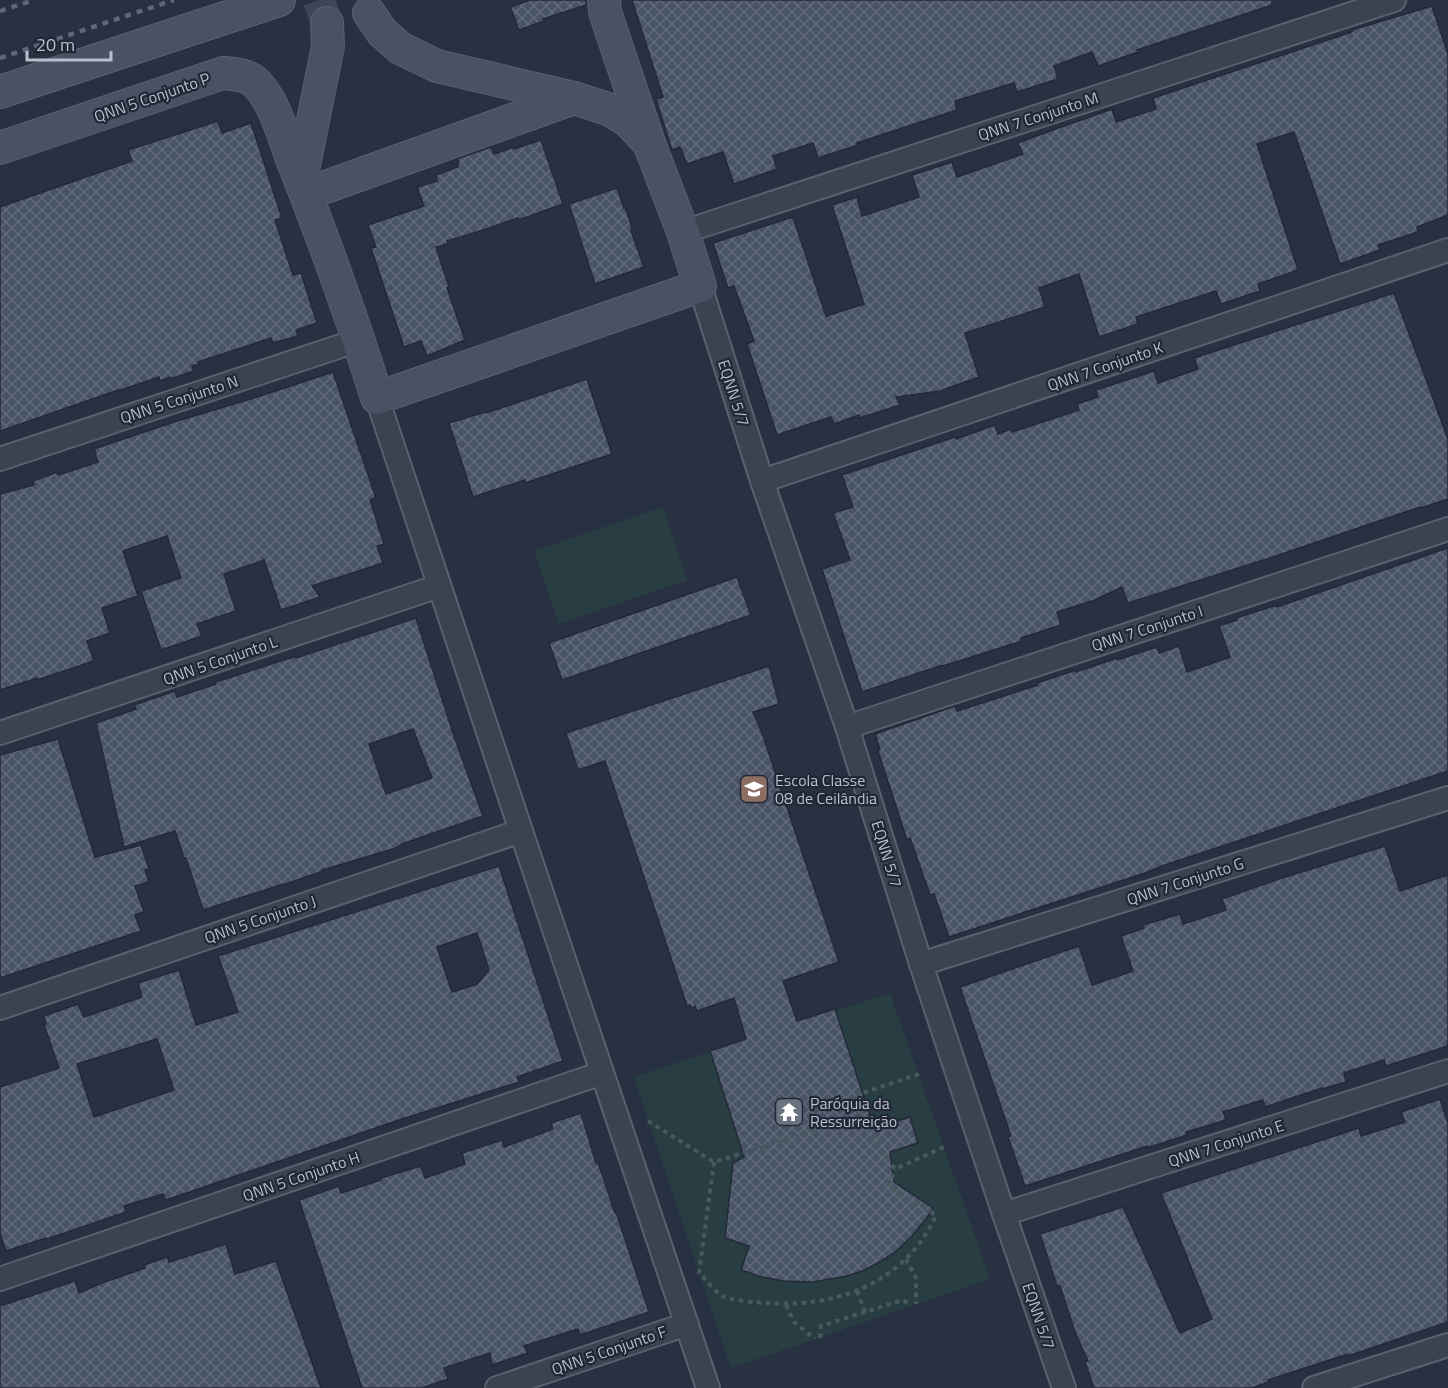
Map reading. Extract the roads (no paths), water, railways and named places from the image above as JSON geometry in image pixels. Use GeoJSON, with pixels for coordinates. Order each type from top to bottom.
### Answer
{"type":"FeatureCollection","features":[{"type":"Feature","properties":{"kind":"street"},"geometry":{"type":"LineString","coordinates":[[0,93],[279,0]]}},
{"type":"Feature","properties":{"kind":"street"},"geometry":{"type":"LineString","coordinates":[[604,0],[605,12],[700,286],[377,398],[708,1388]]}},
{"type":"Feature","properties":{"kind":"street","name":"QNN 7 Conjunto M"},"geometry":{"type":"LineString","coordinates":[[683,232],[1394,0]]}},
{"type":"Feature","properties":{"kind":"street"},"geometry":{"type":"LineString","coordinates":[[369,13],[382,32],[400,48],[437,66],[574,98],[608,109],[628,121],[649,142]]}},
{"type":"Feature","properties":{"kind":"street"},"geometry":{"type":"LineString","coordinates":[[327,23],[327,46],[303,187],[574,98]]}},
{"type":"Feature","properties":{"kind":"street","name":"QNN 5 Conjunto P"},"geometry":{"type":"LineString","coordinates":[[0,148],[223,73],[239,74],[256,82],[270,101],[303,187],[359,340],[377,398]]}},
{"type":"Feature","properties":{"kind":"street","name":"QNN 7 Conjunto K"},"geometry":{"type":"LineString","coordinates":[[762,481],[1448,250]]}},
{"type":"Feature","properties":{"kind":"street","name":"EQNN 5/7"},"geometry":{"type":"LineString","coordinates":[[700,286],[762,481],[847,727],[921,964],[1064,1388]]}},
{"type":"Feature","properties":{"kind":"street","name":"QNN 5 Conjunto N"},"geometry":{"type":"LineString","coordinates":[[0,459],[359,340]]}},
{"type":"Feature","properties":{"kind":"street","name":"QNN 7 Conjunto I"},"geometry":{"type":"LineString","coordinates":[[847,727],[1448,529]]}},
{"type":"Feature","properties":{"kind":"street","name":"QNN 5 Conjunto L"},"geometry":{"type":"LineString","coordinates":[[0,733],[439,586]]}},
{"type":"Feature","properties":{"kind":"street","name":"QNN 7 Conjunto G"},"geometry":{"type":"LineString","coordinates":[[921,964],[1448,798]]}},
{"type":"Feature","properties":{"kind":"street","name":"QNN 5 Conjunto J"},"geometry":{"type":"LineString","coordinates":[[0,1008],[521,831]]}},
{"type":"Feature","properties":{"kind":"street","name":"QNN 7 Conjunto E"},"geometry":{"type":"LineString","coordinates":[[1004,1214],[1448,1071]]}},
{"type":"Feature","properties":{"kind":"street","name":"QNN 5 Conjunto H"},"geometry":{"type":"LineString","coordinates":[[0,1279],[602,1073]]}},
{"type":"Feature","properties":{"kind":"street","name":"QNN 5 Conjunto F"},"geometry":{"type":"LineString","coordinates":[[498,1388],[687,1324]]}},
{"type":"Feature","properties":{"kind":"street"},"geometry":{"type":"LineString","coordinates":[[1314,1388],[1448,1345]]}},
{"type":"Feature","properties":{"kind":"tunnel"},"geometry":{"type":"LineString","coordinates":[[319,0],[327,23]]}},
{"type":"Feature","properties":{"kind":"railway"},"geometry":{"type":"LineString","coordinates":[[0,11],[34,0]]}},
{"type":"Feature","properties":{"kind":"railway"},"geometry":{"type":"LineString","coordinates":[[0,58],[174,0]]}},
{"type":"Feature","properties":{"kind":"place","name":"Escola Classe 08 de Ceilândia"},"geometry":{"type":"Point","coordinates":[754,789]}},
{"type":"Feature","properties":{"kind":"place","name":"Paróquia da Ressurreição"},"geometry":{"type":"Point","coordinates":[789,1112]}}]}
